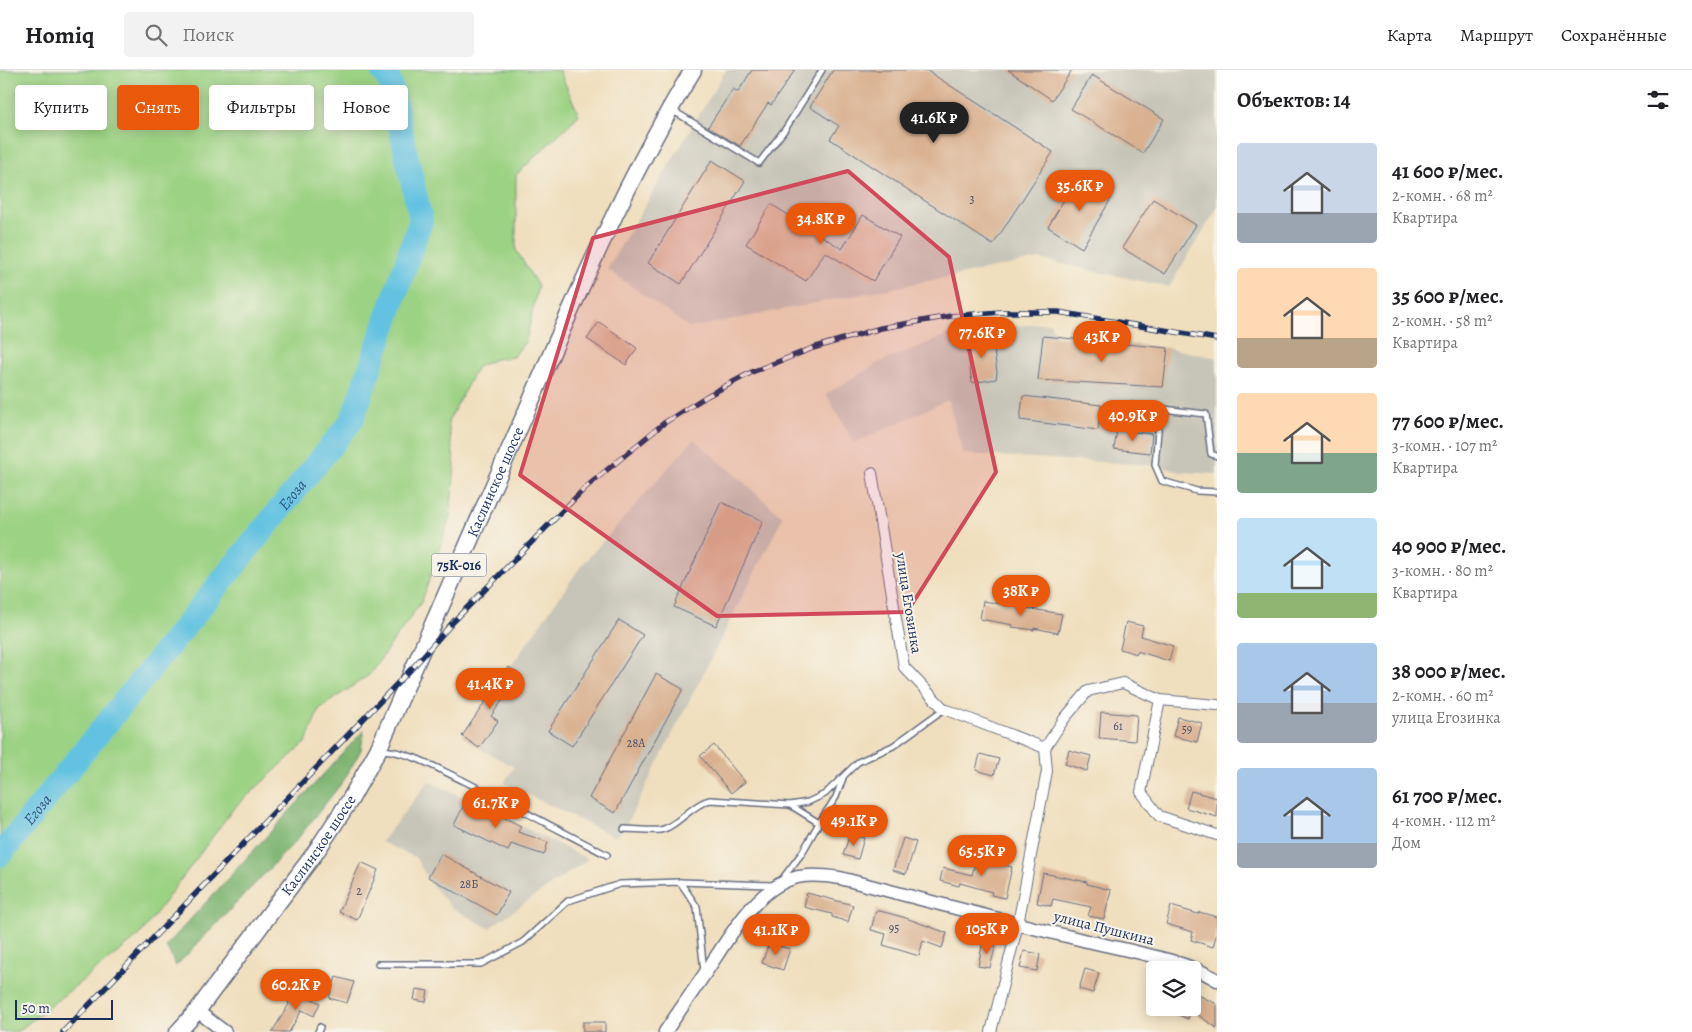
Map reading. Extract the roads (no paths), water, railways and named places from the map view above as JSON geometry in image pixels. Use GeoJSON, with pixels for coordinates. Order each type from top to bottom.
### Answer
{"type":"FeatureCollection","features":[{"type":"Feature","properties":{"kind":"main road","name":"Каслинское шоссе"},"geometry":{"type":"LineString","coordinates":[[178,1032],[197,1011],[315,853],[350,800],[378,750],[570,310],[619,206],[670,109],[693,70]]}},
{"type":"Feature","properties":{"kind":"street","name":"улица Егозинка"},"geometry":{"type":"LineString","coordinates":[[872,473],[904,667],[944,709],[1045,748]]}},
{"type":"Feature","properties":{"kind":"street"},"geometry":{"type":"LineString","coordinates":[[991,1032],[1018,924],[1047,771],[1045,748],[1064,719],[1088,692],[1123,684],[1160,700],[1217,705]]}},
{"type":"Feature","properties":{"kind":"street"},"geometry":{"type":"LineString","coordinates":[[1160,700],[1141,792],[1159,816],[1217,835]]}},
{"type":"Feature","properties":{"kind":"street","name":"улица Пушкина"},"geometry":{"type":"LineString","coordinates":[[666,1032],[735,928],[756,903],[779,885],[798,877],[820,875],[840,878],[1168,960],[1216,978]]}},
{"type":"Feature","properties":{"kind":"street"},"geometry":{"type":"LineString","coordinates":[[197,1011],[225,1032]]}},
{"type":"Feature","properties":{"kind":"lane"},"geometry":{"type":"LineString","coordinates":[[670,109],[759,163],[786,128],[822,70]]}},
{"type":"Feature","properties":{"kind":"lane"},"geometry":{"type":"LineString","coordinates":[[1128,405],[1206,414],[1211,454],[1217,456]]}},
{"type":"Feature","properties":{"kind":"lane"},"geometry":{"type":"LineString","coordinates":[[1160,409],[1155,465],[1162,481],[1197,491],[1217,492]]}},
{"type":"Feature","properties":{"kind":"lane"},"geometry":{"type":"LineString","coordinates":[[624,828],[661,830],[686,815],[700,802],[710,800],[790,805],[808,802],[825,794],[858,762],[893,746],[944,709]]}},
{"type":"Feature","properties":{"kind":"lane"},"geometry":{"type":"LineString","coordinates":[[378,750],[397,751],[429,764],[607,855]]}},
{"type":"Feature","properties":{"kind":"lane"},"geometry":{"type":"LineString","coordinates":[[378,964],[481,964],[523,942],[568,901],[620,884],[680,882],[779,885],[802,853],[836,797],[843,776]]}},
{"type":"Feature","properties":{"kind":"lane"},"geometry":{"type":"LineString","coordinates":[[790,805],[819,823]]}},
{"type":"Feature","properties":{"kind":"lane"},"geometry":{"type":"LineString","coordinates":[[680,882],[697,907],[704,974]]}},
{"type":"Feature","properties":{"kind":"waterway","name":"Егоза"},"geometry":{"type":"LineString","coordinates":[[0,855],[352,420],[421,220],[390,82],[382,70]]}},
{"type":"Feature","properties":{"kind":"railway"},"geometry":{"type":"LineString","coordinates":[[63,1032],[416,664],[454,621],[585,488],[664,423],[707,396],[752,372],[813,348],[881,328],[951,316],[1001,312],[1058,312],[1217,339]]}}]}
